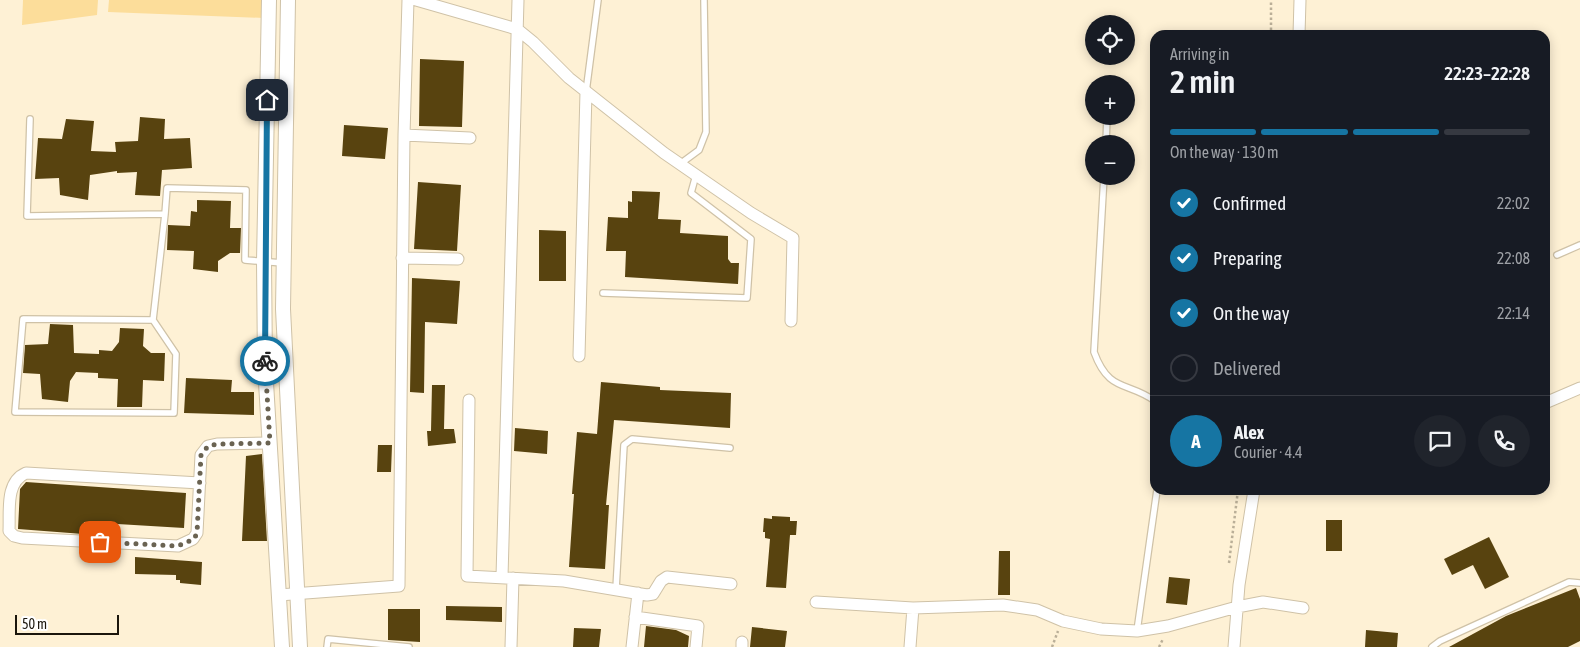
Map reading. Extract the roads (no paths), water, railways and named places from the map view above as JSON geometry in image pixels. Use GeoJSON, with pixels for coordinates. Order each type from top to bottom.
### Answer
{"type":"FeatureCollection","features":[{"type":"Feature","properties":{"kind":"street"},"geometry":{"type":"LineString","coordinates":[[269,0],[264,262],[265,366],[282,647]]}},
{"type":"Feature","properties":{"kind":"street"},"geometry":{"type":"LineString","coordinates":[[288,0],[283,308],[288,442],[300,647]]}},
{"type":"Feature","properties":{"kind":"street"},"geometry":{"type":"LineString","coordinates":[[279,595],[399,586],[402,258],[408,0]]}},
{"type":"Feature","properties":{"kind":"street"},"geometry":{"type":"LineString","coordinates":[[416,0],[517,29],[534,42],[569,78],[680,164],[793,238],[791,321]]}},
{"type":"Feature","properties":{"kind":"street"},"geometry":{"type":"LineString","coordinates":[[511,647],[508,578],[518,0]]}},
{"type":"Feature","properties":{"kind":"street"},"geometry":{"type":"LineString","coordinates":[[1299,30],[1300,0]]}},
{"type":"Feature","properties":{"kind":"street"},"geometry":{"type":"LineString","coordinates":[[579,356],[586,92]]}},
{"type":"Feature","properties":{"kind":"street"},"geometry":{"type":"LineString","coordinates":[[404,135],[470,138]]}},
{"type":"Feature","properties":{"kind":"street"},"geometry":{"type":"LineString","coordinates":[[402,258],[458,259]]}},
{"type":"Feature","properties":{"kind":"street"},"geometry":{"type":"LineString","coordinates":[[1550,400],[1580,388]]}},
{"type":"Feature","properties":{"kind":"street"},"geometry":{"type":"LineString","coordinates":[[469,400],[467,576],[564,581],[653,594],[661,581],[667,577],[731,584]]}},
{"type":"Feature","properties":{"kind":"street"},"geometry":{"type":"LineString","coordinates":[[200,483],[26,473],[18,477],[11,488],[9,531],[14,536],[22,538],[178,546],[194,539],[197,533],[200,483],[201,455],[208,446],[217,444],[270,443]]}},
{"type":"Feature","properties":{"kind":"street"},"geometry":{"type":"LineString","coordinates":[[1234,647],[1239,585],[1253,495]]}},
{"type":"Feature","properties":{"kind":"street"},"geometry":{"type":"LineString","coordinates":[[632,647],[638,593]]}},
{"type":"Feature","properties":{"kind":"street"},"geometry":{"type":"LineString","coordinates":[[816,602],[913,608],[1003,605],[1038,610],[1063,621],[1101,629],[1138,630],[1168,626],[1237,607],[1264,602],[1303,608]]}},
{"type":"Feature","properties":{"kind":"street"},"geometry":{"type":"LineString","coordinates":[[910,647],[913,608]]}},
{"type":"Feature","properties":{"kind":"street"},"geometry":{"type":"LineString","coordinates":[[635,617],[698,626],[696,647]]}},
{"type":"Feature","properties":{"kind":"lane"},"geometry":{"type":"LineString","coordinates":[[586,92],[598,0]]}},
{"type":"Feature","properties":{"kind":"lane"},"geometry":{"type":"LineString","coordinates":[[680,164],[699,150],[706,132],[704,0]]}},
{"type":"Feature","properties":{"kind":"lane"},"geometry":{"type":"LineString","coordinates":[[30,119],[27,216],[165,214]]}},
{"type":"Feature","properties":{"kind":"lane"},"geometry":{"type":"LineString","coordinates":[[603,293],[747,298],[750,239],[691,193],[696,175]]}},
{"type":"Feature","properties":{"kind":"lane"},"geometry":{"type":"LineString","coordinates":[[1103,185],[1094,352],[1100,369],[1111,381],[1150,399]]}},
{"type":"Feature","properties":{"kind":"lane"},"geometry":{"type":"LineString","coordinates":[[153,320],[23,319],[15,412],[174,412],[176,354],[153,320],[168,188],[246,190],[246,260],[283,262]]}},
{"type":"Feature","properties":{"kind":"lane"},"geometry":{"type":"LineString","coordinates":[[1557,255],[1580,245]]}},
{"type":"Feature","properties":{"kind":"lane"},"geometry":{"type":"LineString","coordinates":[[616,589],[624,445],[632,439],[730,448]]}},
{"type":"Feature","properties":{"kind":"lane"},"geometry":{"type":"LineString","coordinates":[[1138,630],[1156,495]]}},
{"type":"Feature","properties":{"kind":"lane"},"geometry":{"type":"LineString","coordinates":[[1432,647],[1456,633],[1569,582],[1580,583]]}},
{"type":"Feature","properties":{"kind":"lane"},"geometry":{"type":"LineString","coordinates":[[327,647],[328,639],[409,647]]}}]}
